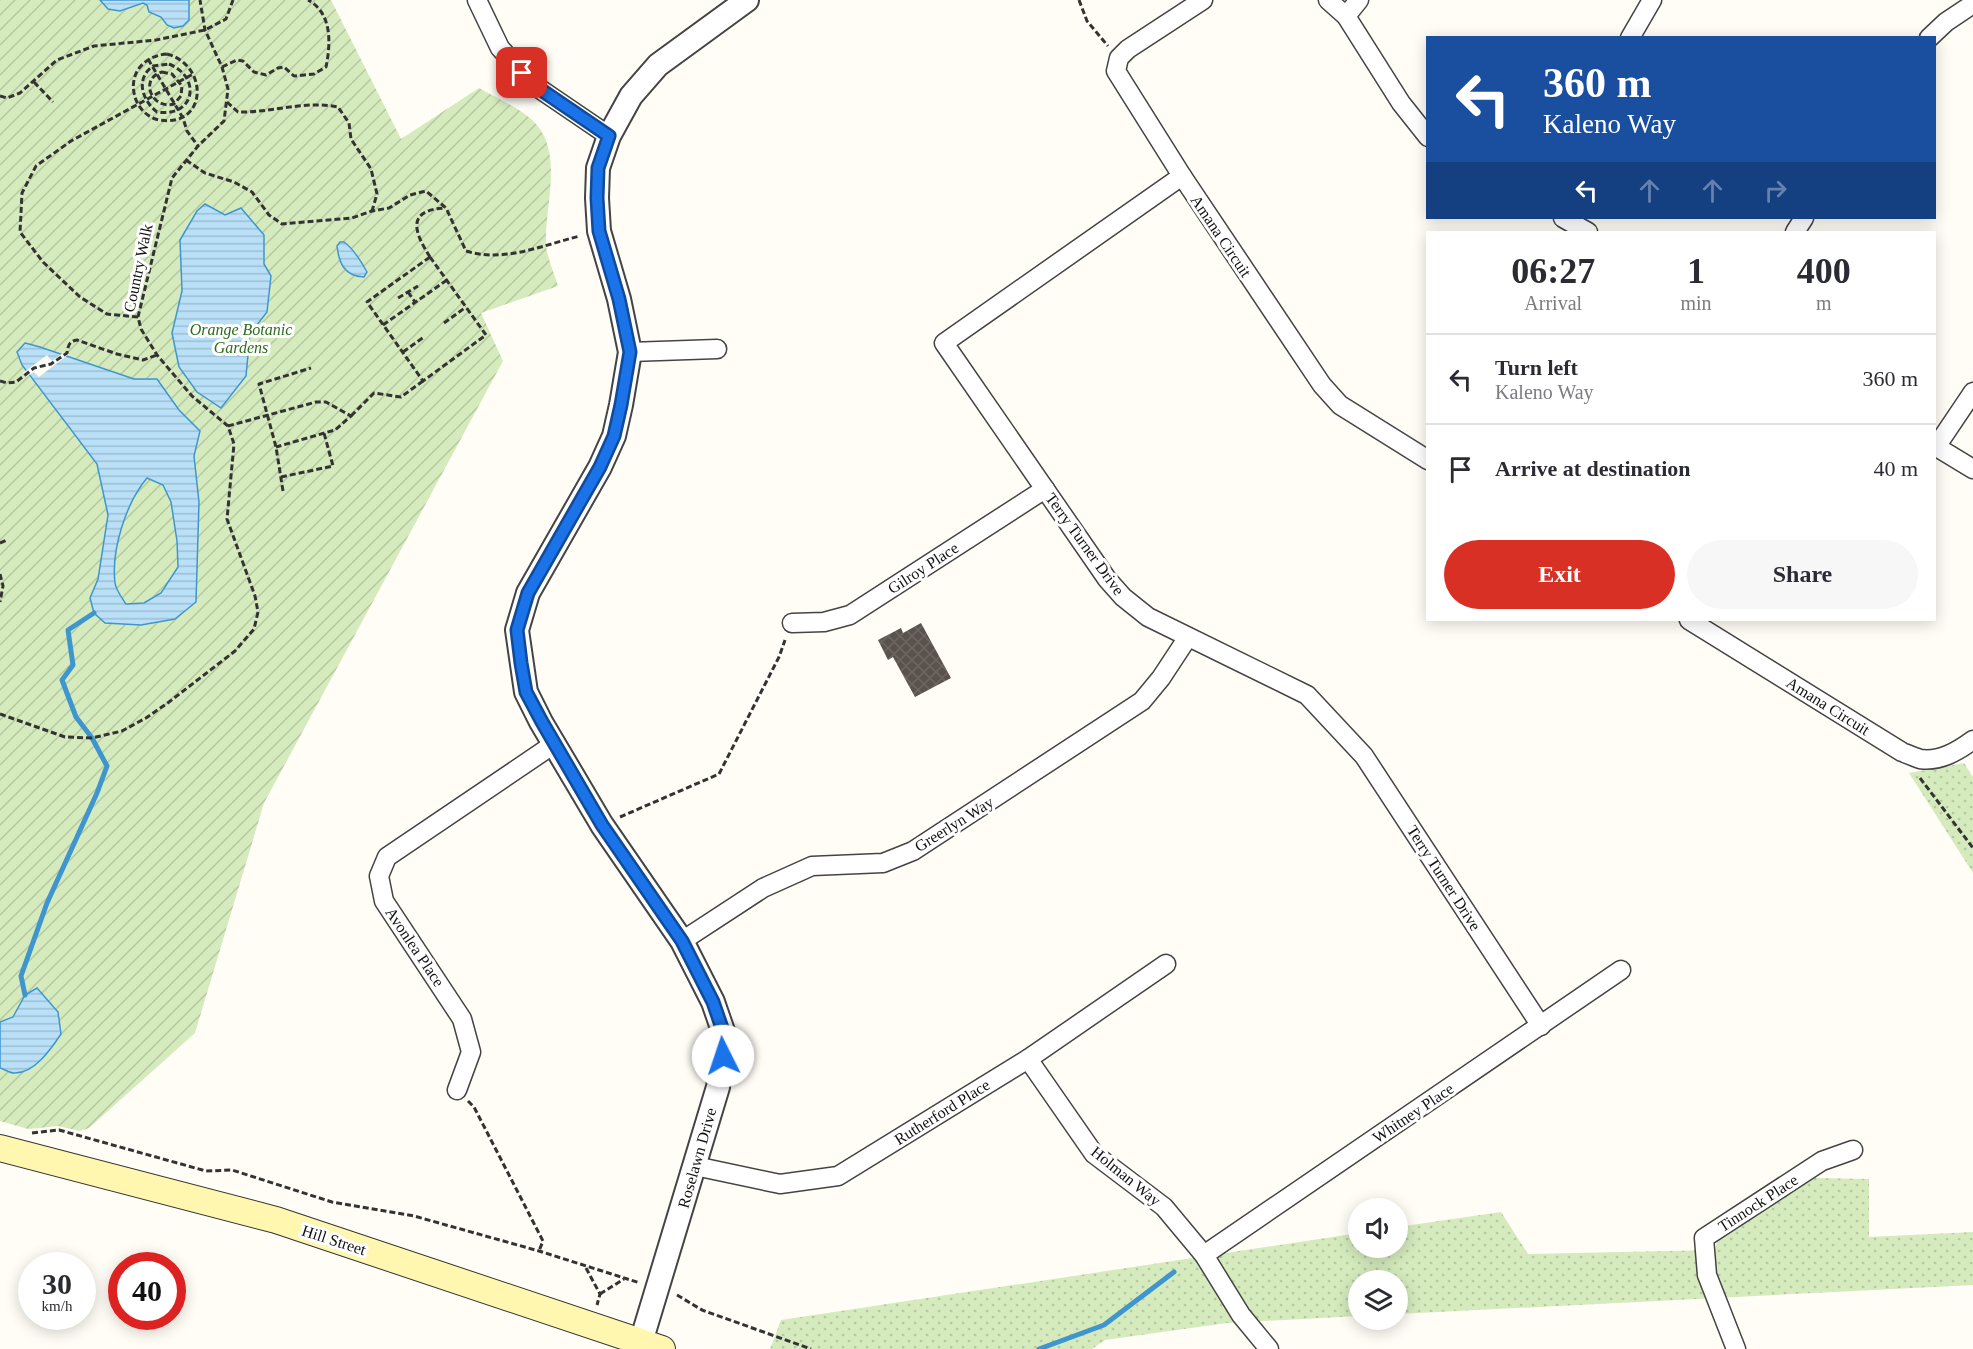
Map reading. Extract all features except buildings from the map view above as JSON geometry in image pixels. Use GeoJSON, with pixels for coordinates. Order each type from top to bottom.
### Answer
{"type":"FeatureCollection","features":[{"type":"Feature","properties":{"kind":"main road","name":"Hill Street"},"geometry":{"type":"LineString","coordinates":[[0,1148],[276,1220],[652,1345]]}},
{"type":"Feature","properties":{"kind":"street"},"geometry":{"type":"LineString","coordinates":[[477,0],[500,48],[534,85],[609,136]]}},
{"type":"Feature","properties":{"kind":"street","name":"Roselawn Drive"},"geometry":{"type":"LineString","coordinates":[[652,1345],[659,1288],[718,1087],[723,1056],[723,1031],[713,1002],[682,941],[602,825],[526,692],[517,630],[528,593],[600,467],[614,436],[630,352],[619,299],[599,231],[598,168],[609,136],[631,96],[658,65],[747,0]]}},
{"type":"Feature","properties":{"kind":"street"},"geometry":{"type":"LineString","coordinates":[[1119,58],[1128,49],[1203,0]]}},
{"type":"Feature","properties":{"kind":"street"},"geometry":{"type":"LineString","coordinates":[[1328,0],[1346,16],[1401,103],[1426,134]]}},
{"type":"Feature","properties":{"kind":"street"},"geometry":{"type":"LineString","coordinates":[[1346,16],[1359,0]]}},
{"type":"Feature","properties":{"kind":"street"},"geometry":{"type":"LineString","coordinates":[[1631,36],[1652,0]]}},
{"type":"Feature","properties":{"kind":"street"},"geometry":{"type":"LineString","coordinates":[[1931,36],[1946,22],[1973,4]]}},
{"type":"Feature","properties":{"kind":"street","name":"Amana Circuit"},"geometry":{"type":"LineString","coordinates":[[1119,58],[1116,71],[1182,176],[1322,385],[1340,405],[1426,459]]}},
{"type":"Feature","properties":{"kind":"street","name":"Terry Turner Drive"},"geometry":{"type":"LineString","coordinates":[[1182,176],[944,343],[1107,579],[1123,597],[1148,617],[1307,695],[1364,756],[1541,1026]]}},
{"type":"Feature","properties":{"kind":"street"},"geometry":{"type":"LineString","coordinates":[[1565,219],[1586,231]]}},
{"type":"Feature","properties":{"kind":"street"},"geometry":{"type":"LineString","coordinates":[[630,352],[717,349]]}},
{"type":"Feature","properties":{"kind":"street"},"geometry":{"type":"LineString","coordinates":[[1936,446],[1973,392]]}},
{"type":"Feature","properties":{"kind":"street"},"geometry":{"type":"LineString","coordinates":[[1936,448],[1973,469]]}},
{"type":"Feature","properties":{"kind":"street","name":"Gilroy Place"},"geometry":{"type":"LineString","coordinates":[[792,623],[824,622],[850,615],[1045,489]]}},
{"type":"Feature","properties":{"kind":"street","name":"Amana Circuit"},"geometry":{"type":"LineString","coordinates":[[1691,621],[1902,752],[1920,759],[1940,758],[1956,752],[1973,740]]}},
{"type":"Feature","properties":{"kind":"street","name":"Greerlyn Way"},"geometry":{"type":"LineString","coordinates":[[682,941],[763,888],[812,866],[883,863],[913,851],[1142,701],[1161,678],[1188,637]]}},
{"type":"Feature","properties":{"kind":"street","name":"Avonlea Place"},"geometry":{"type":"LineString","coordinates":[[457,1090],[471,1052],[462,1019],[384,901],[379,876],[387,857],[554,744]]}},
{"type":"Feature","properties":{"kind":"street","name":"Rutherford Place"},"geometry":{"type":"LineString","coordinates":[[695,1166],[780,1184],[838,1176],[1028,1059],[1166,964]]}},
{"type":"Feature","properties":{"kind":"street","name":"Whitney Place"},"geometry":{"type":"LineString","coordinates":[[1204,1256],[1621,970]]}},
{"type":"Feature","properties":{"kind":"street","name":"Holman Way"},"geometry":{"type":"LineString","coordinates":[[1028,1059],[1094,1154],[1164,1207],[1204,1256],[1240,1315],[1269,1349]]}},
{"type":"Feature","properties":{"kind":"street","name":"Tinnock Place"},"geometry":{"type":"LineString","coordinates":[[1736,1349],[1707,1275],[1704,1238],[1822,1161],[1853,1150]]}},
{"type":"Feature","properties":{"kind":"path","name":"Country Walk"},"geometry":{"type":"LineString","coordinates":[[200,0],[205,30],[222,67],[228,89],[224,121],[198,146],[172,178],[138,317],[141,329],[157,355],[192,396],[228,426]]}},
{"type":"Feature","properties":{"kind":"path"},"geometry":{"type":"LineString","coordinates":[[0,96],[7,98],[20,93],[57,60],[94,46],[156,39],[205,30],[226,19],[233,0]]}},
{"type":"Feature","properties":{"kind":"path"},"geometry":{"type":"LineString","coordinates":[[222,67],[237,60],[243,61],[254,72],[266,75],[284,67],[294,76],[314,74],[326,67],[329,33],[323,13],[308,0]]}},
{"type":"Feature","properties":{"kind":"path"},"geometry":{"type":"LineString","coordinates":[[1079,0],[1087,21],[1119,58]]}},
{"type":"Feature","properties":{"kind":"path"},"geometry":{"type":"LineString","coordinates":[[160,55],[173,56],[184,63],[193,74],[198,88],[198,97],[194,106],[183,118],[174,121],[155,120],[148,116],[138,104],[133,88],[134,82],[139,68],[148,59],[160,55]]}},
{"type":"Feature","properties":{"kind":"path"},"geometry":{"type":"LineString","coordinates":[[148,59],[183,118],[187,131],[198,146]]}},
{"type":"Feature","properties":{"kind":"path"},"geometry":{"type":"LineString","coordinates":[[169,64],[179,70],[189,83],[190,94],[184,106],[178,111],[157,112],[146,100],[141,86],[142,79],[153,66],[169,64]]}},
{"type":"Feature","properties":{"kind":"path"},"geometry":{"type":"LineString","coordinates":[[157,73],[172,74],[180,81],[183,91],[179,100],[174,104],[165,106],[156,101],[153,96],[150,84],[157,73]]}},
{"type":"Feature","properties":{"kind":"path"},"geometry":{"type":"LineString","coordinates":[[138,317],[107,314],[80,297],[43,262],[20,232],[22,193],[36,166],[71,141],[193,74]]}},
{"type":"Feature","properties":{"kind":"path"},"geometry":{"type":"LineString","coordinates":[[34,82],[53,102]]}},
{"type":"Feature","properties":{"kind":"path"},"geometry":{"type":"LineString","coordinates":[[227,102],[238,112],[257,113],[323,104],[338,107],[349,123],[351,139],[371,169],[377,194],[372,211]]}},
{"type":"Feature","properties":{"kind":"path"},"geometry":{"type":"LineString","coordinates":[[186,160],[205,173],[234,182],[252,192],[269,215],[282,224],[352,218],[389,208],[410,195],[426,191],[446,208],[466,251],[481,256],[502,256],[599,231]]}},
{"type":"Feature","properties":{"kind":"path"},"geometry":{"type":"LineString","coordinates":[[276,447],[335,430],[374,393],[401,397],[486,335],[418,238],[415,226],[420,216],[430,209],[446,208]]}},
{"type":"Feature","properties":{"kind":"path"},"geometry":{"type":"LineString","coordinates":[[423,381],[367,302],[430,257]]}},
{"type":"Feature","properties":{"kind":"path"},"geometry":{"type":"LineString","coordinates":[[383,325],[447,280]]}},
{"type":"Feature","properties":{"kind":"path"},"geometry":{"type":"LineString","coordinates":[[398,298],[418,285]]}},
{"type":"Feature","properties":{"kind":"path"},"geometry":{"type":"LineString","coordinates":[[408,292],[415,302]]}},
{"type":"Feature","properties":{"kind":"path"},"geometry":{"type":"LineString","coordinates":[[444,322],[466,307]]}},
{"type":"Feature","properties":{"kind":"path"},"geometry":{"type":"LineString","coordinates":[[403,352],[424,337]]}},
{"type":"Feature","properties":{"kind":"path"},"geometry":{"type":"LineString","coordinates":[[0,381],[16,382],[34,368],[51,364],[67,353],[68,345],[73,340],[143,360],[157,355]]}},
{"type":"Feature","properties":{"kind":"path"},"geometry":{"type":"LineString","coordinates":[[283,491],[276,447],[259,384],[311,368]]}},
{"type":"Feature","properties":{"kind":"path"},"geometry":{"type":"LineString","coordinates":[[0,714],[65,737],[92,738],[122,731],[169,702],[235,651],[254,628],[258,612],[255,596],[227,519],[234,444],[228,426],[316,402],[326,402],[351,416]]}},
{"type":"Feature","properties":{"kind":"path"},"geometry":{"type":"LineString","coordinates":[[281,477],[333,466],[324,433]]}},
{"type":"Feature","properties":{"kind":"path"},"geometry":{"type":"LineString","coordinates":[[0,543],[7,540]]}},
{"type":"Feature","properties":{"kind":"path"},"geometry":{"type":"LineString","coordinates":[[0,574],[3,586],[0,602]]}},
{"type":"Feature","properties":{"kind":"path"},"geometry":{"type":"LineString","coordinates":[[602,825],[719,774],[779,657],[792,623]]}},
{"type":"Feature","properties":{"kind":"path"},"geometry":{"type":"LineString","coordinates":[[1912,755],[1912,767],[1973,848]]}},
{"type":"Feature","properties":{"kind":"path"},"geometry":{"type":"LineString","coordinates":[[457,1090],[474,1107],[543,1241],[539,1251]]}},
{"type":"Feature","properties":{"kind":"path"},"geometry":{"type":"LineString","coordinates":[[28,1133],[59,1130],[206,1171],[232,1170],[333,1202],[414,1216],[659,1288],[679,1296],[702,1310],[811,1349]]}},
{"type":"Feature","properties":{"kind":"path"},"geometry":{"type":"LineString","coordinates":[[600,1294],[624,1279]]}},
{"type":"Feature","properties":{"kind":"green space","name":"Orange Botanic Gardens"},"geometry":{"type":"Polygon","coordinates":[[[0,0],[331,0],[401,139],[479,88],[531,119],[541,131],[548,145],[550,161],[546,247],[558,286],[481,313],[503,361],[264,803],[195,1033],[89,1128],[80,1131],[58,1126],[28,1129],[0,1121],[0,0]]]}},
{"type":"Feature","properties":{"kind":"green space"},"geometry":{"type":"Polygon","coordinates":[[[1964,763],[1973,777],[1973,873],[1909,773],[1964,763]]]}},
{"type":"Feature","properties":{"kind":"green space"},"geometry":{"type":"Polygon","coordinates":[[[1815,1178],[1869,1179],[1869,1237],[1973,1232],[1973,1285],[1408,1313],[1408,1270],[1348,1270],[1348,1317],[1227,1323],[1105,1340],[1092,1349],[770,1349],[781,1320],[1348,1235],[1348,1258],[1408,1258],[1408,1226],[1501,1212],[1528,1254],[1715,1250],[1718,1238],[1815,1178]]]}},
{"type":"Feature","properties":{"kind":"water"},"geometry":{"type":"Polygon","coordinates":[[[100,0],[189,0],[189,20],[183,26],[174,28],[167,25],[161,17],[149,12],[147,5],[143,3],[120,11],[108,9],[100,0]]]}},
{"type":"Feature","properties":{"kind":"water"},"geometry":{"type":"Polygon","coordinates":[[[205,204],[225,215],[241,208],[264,235],[264,264],[271,276],[267,312],[250,334],[246,376],[221,408],[197,392],[179,367],[172,333],[182,291],[180,240],[197,211],[205,204]]]}},
{"type":"Feature","properties":{"kind":"water"},"geometry":{"type":"Polygon","coordinates":[[[340,242],[348,245],[357,256],[367,272],[364,277],[352,274],[344,268],[337,246],[340,242]]]}},
{"type":"Feature","properties":{"kind":"water"},"geometry":{"type":"Polygon","coordinates":[[[25,343],[134,379],[157,379],[179,410],[200,431],[194,456],[199,502],[196,602],[175,619],[141,625],[105,623],[94,613],[90,598],[98,579],[108,515],[97,464],[22,365],[17,352],[25,343]],[[147,478],[133,500],[122,528],[114,570],[115,583],[126,604],[144,603],[161,593],[178,567],[171,502],[163,485],[147,478]]]}},
{"type":"Feature","properties":{"kind":"water"},"geometry":{"type":"Polygon","coordinates":[[[37,988],[58,1012],[61,1034],[47,1053],[28,1069],[14,1073],[0,1068],[0,1022],[13,1017],[25,995],[37,988]]]}},
{"type":"Feature","properties":{"kind":"pier"},"geometry":{"type":"Polygon","coordinates":[[[64,352],[69,354],[39,377],[34,372],[26,377],[23,373],[47,355],[52,361],[64,352]]]}},
{"type":"Feature","properties":{"kind":"waterway"},"geometry":{"type":"LineString","coordinates":[[25,995],[21,976],[47,903],[107,766],[92,738],[76,717],[62,680],[73,665],[68,630],[94,613]]}},
{"type":"Feature","properties":{"kind":"waterway"},"geometry":{"type":"LineString","coordinates":[[1039,1349],[1104,1325],[1174,1272]]}},
{"type":"Feature","properties":{"kind":"route"},"geometry":{"type":"LineString","coordinates":[[522,73],[534,85],[609,136],[598,168],[599,231],[619,299],[630,352],[614,436],[600,467],[528,593],[517,630],[526,692],[602,825],[682,941],[713,1002],[723,1031],[723,1056]]}}]}
